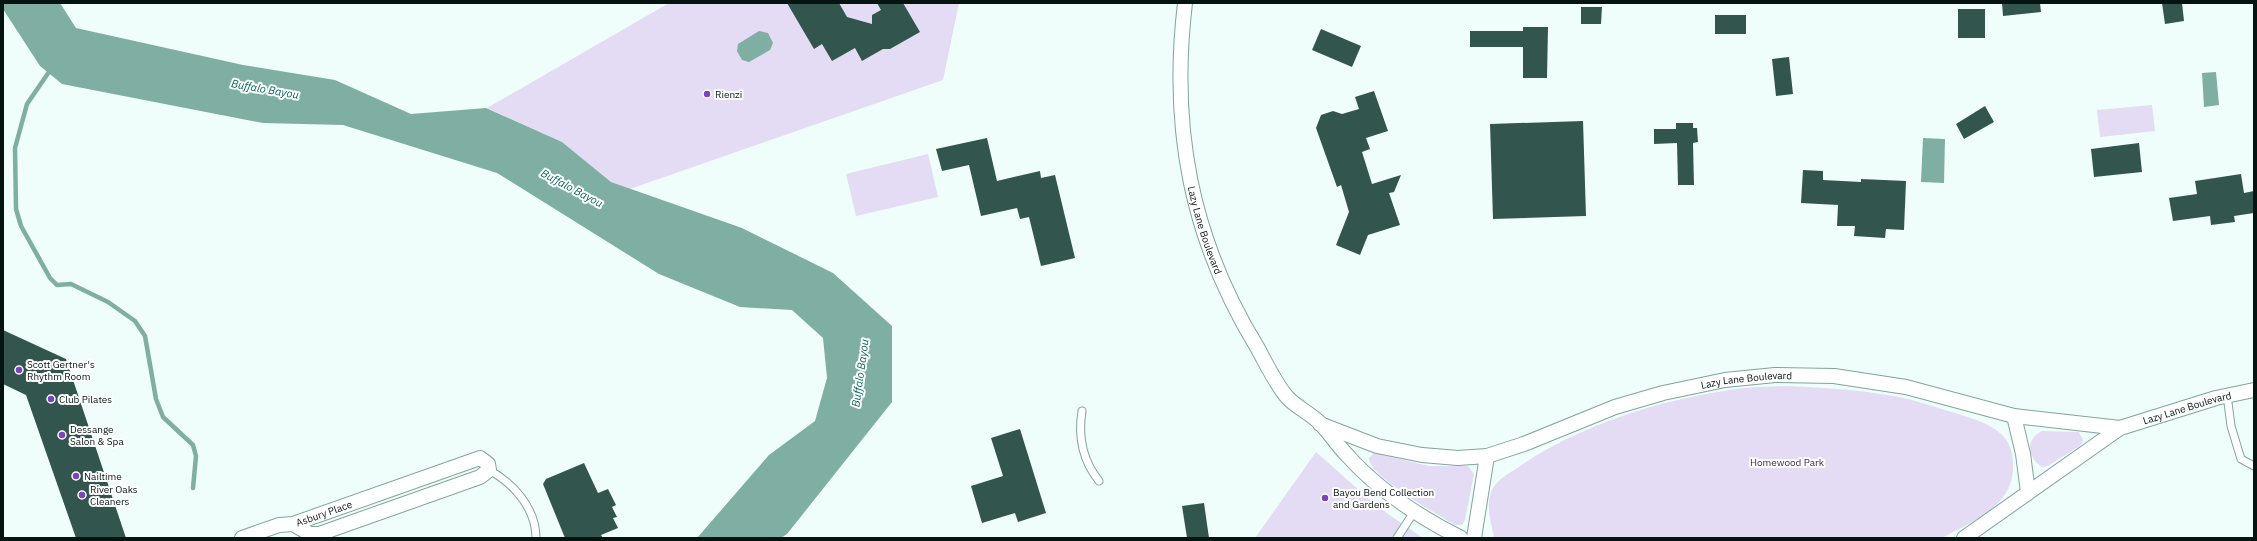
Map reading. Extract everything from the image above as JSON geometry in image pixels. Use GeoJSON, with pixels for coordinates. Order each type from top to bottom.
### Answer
{"type":"FeatureCollection","features":[{"type":"Feature","properties":{"kind":"street","name":"Lazy Lane Boulevard"},"geometry":{"type":"LineString","coordinates":[[1185,3],[1180,48],[1179,93],[1183,133],[1193,190],[1204,233],[1222,282],[1243,324],[1287,397],[1320,424],[1364,472],[1414,512],[1461,538]]}},
{"type":"Feature","properties":{"kind":"street","name":"Lazy Lane Boulevard"},"geometry":{"type":"LineString","coordinates":[[1320,424],[1377,446],[1422,455],[1458,458],[1487,456],[1524,444],[1615,407],[1663,392],[1725,380],[1775,375],[1834,376],[1906,387],[2014,416],[2120,428]]}},
{"type":"Feature","properties":{"kind":"street","name":"Lazy Lane Boulevard"},"geometry":{"type":"LineString","coordinates":[[1964,538],[2120,428],[2227,396],[2254,390]]}},
{"type":"Feature","properties":{"kind":"street"},"geometry":{"type":"LineString","coordinates":[[2014,416],[2023,454],[2028,492]]}},
{"type":"Feature","properties":{"kind":"street"},"geometry":{"type":"LineString","coordinates":[[1474,538],[1487,456]]}},
{"type":"Feature","properties":{"kind":"street","name":"Asbury Place"},"geometry":{"type":"LineString","coordinates":[[480,458],[488,464],[489,470],[480,477],[319,534],[295,531],[410,483],[480,458]]}},
{"type":"Feature","properties":{"kind":"street"},"geometry":{"type":"LineString","coordinates":[[410,483],[415,500]]}},
{"type":"Feature","properties":{"kind":"street"},"geometry":{"type":"LineString","coordinates":[[242,538],[279,525],[295,531]]}},
{"type":"Feature","properties":{"kind":"lane"},"geometry":{"type":"LineString","coordinates":[[2227,396],[2231,426],[2241,459],[2254,466]]}},
{"type":"Feature","properties":{"kind":"lane"},"geometry":{"type":"LineString","coordinates":[[1082,411],[1079,428],[1088,467],[1098,480]]}},
{"type":"Feature","properties":{"kind":"lane"},"geometry":{"type":"LineString","coordinates":[[489,470],[500,476],[522,498],[532,517],[536,529],[536,538]]}},
{"type":"Feature","properties":{"kind":"lane"},"geometry":{"type":"LineString","coordinates":[[1397,538],[1414,512]]}},
{"type":"Feature","properties":{"kind":"green space","name":"Rienzi"},"geometry":{"type":"Polygon","coordinates":[[[669,3],[959,3],[943,80],[630,189],[611,182],[562,142],[487,108],[669,3]]]}},
{"type":"Feature","properties":{"kind":"green space"},"geometry":{"type":"Polygon","coordinates":[[[2152,105],[2155,131],[2100,137],[2097,110],[2152,105]]]}},
{"type":"Feature","properties":{"kind":"green space"},"geometry":{"type":"Polygon","coordinates":[[[928,154],[938,197],[856,216],[846,174],[928,154]]]}},
{"type":"Feature","properties":{"kind":"green space","name":"Homewood Park"},"geometry":{"type":"Polygon","coordinates":[[[1788,386],[1850,390],[1897,397],[1975,419],[1988,425],[2004,437],[2011,450],[2013,458],[2012,479],[2007,492],[1999,502],[1979,518],[1942,538],[1494,537],[1489,509],[1493,487],[1509,473],[1545,450],[1619,417],[1672,401],[1698,395],[1732,390],[1756,387],[1788,386]]]}},
{"type":"Feature","properties":{"kind":"green space"},"geometry":{"type":"Polygon","coordinates":[[[2042,431],[2079,432],[2083,440],[2081,445],[2048,466],[2042,467],[2033,458],[2030,448],[2033,439],[2042,431]]]}},
{"type":"Feature","properties":{"kind":"green space","name":"Bayou Bend Collection and Gardens"},"geometry":{"type":"Polygon","coordinates":[[[1316,452],[1378,507],[1423,538],[1255,538],[1316,452]]]}},
{"type":"Feature","properties":{"kind":"green space"},"geometry":{"type":"Polygon","coordinates":[[[1374,453],[1429,466],[1468,466],[1474,474],[1465,520],[1462,525],[1455,525],[1392,485],[1372,466],[1369,458],[1374,453]]]}},
{"type":"Feature","properties":{"kind":"water","name":"Buffalo Bayou"},"geometry":{"type":"Polygon","coordinates":[[[3,3],[60,3],[76,28],[243,65],[335,80],[411,114],[486,108],[562,142],[611,182],[742,228],[833,273],[892,326],[892,402],[787,534],[781,538],[697,538],[769,455],[815,421],[827,378],[823,338],[792,310],[740,307],[659,274],[497,173],[343,125],[263,123],[62,84],[40,66],[3,9],[3,3]]]}},
{"type":"Feature","properties":{"kind":"water"},"geometry":{"type":"Polygon","coordinates":[[[759,31],[768,33],[773,43],[770,50],[749,62],[742,60],[737,51],[738,44],[759,31]]]}},
{"type":"Feature","properties":{"kind":"water"},"geometry":{"type":"Polygon","coordinates":[[[2216,72],[2219,105],[2204,107],[2202,73],[2216,72]]]}},
{"type":"Feature","properties":{"kind":"water"},"geometry":{"type":"Polygon","coordinates":[[[1923,138],[1945,139],[1944,183],[1921,182],[1923,138]]]}},
{"type":"Feature","properties":{"kind":"building"},"geometry":{"type":"Polygon","coordinates":[[[787,3],[839,3],[847,17],[872,24],[872,15],[881,10],[877,3],[903,3],[920,32],[890,49],[883,49],[862,61],[855,48],[832,61],[822,44],[814,49],[787,3]]]}},
{"type":"Feature","properties":{"kind":"building"},"geometry":{"type":"Polygon","coordinates":[[[2002,3],[2040,3],[2041,12],[2003,16],[2002,3]]]}},
{"type":"Feature","properties":{"kind":"building"},"geometry":{"type":"Polygon","coordinates":[[[2162,3],[2182,3],[2184,21],[2165,24],[2162,3]]]}},
{"type":"Feature","properties":{"kind":"building"},"geometry":{"type":"Polygon","coordinates":[[[1581,7],[1602,7],[1601,24],[1581,24],[1581,7]]]}},
{"type":"Feature","properties":{"kind":"building"},"geometry":{"type":"Polygon","coordinates":[[[1958,9],[1985,9],[1985,38],[1958,38],[1958,9]]]}},
{"type":"Feature","properties":{"kind":"building"},"geometry":{"type":"Polygon","coordinates":[[[1715,15],[1746,15],[1746,34],[1715,34],[1715,15]]]}},
{"type":"Feature","properties":{"kind":"building"},"geometry":{"type":"Polygon","coordinates":[[[1523,27],[1548,27],[1547,78],[1523,78],[1523,47],[1470,47],[1470,31],[1523,31],[1523,27]]]}},
{"type":"Feature","properties":{"kind":"building"},"geometry":{"type":"Polygon","coordinates":[[[1321,29],[1361,46],[1352,67],[1312,50],[1321,29]]]}},
{"type":"Feature","properties":{"kind":"building"},"geometry":{"type":"Polygon","coordinates":[[[1789,57],[1793,94],[1776,96],[1772,59],[1789,57]]]}},
{"type":"Feature","properties":{"kind":"building"},"geometry":{"type":"Polygon","coordinates":[[[1374,91],[1388,131],[1366,138],[1370,149],[1362,152],[1372,184],[1401,175],[1394,192],[1389,193],[1400,225],[1368,235],[1360,255],[1336,245],[1349,212],[1341,185],[1337,187],[1316,128],[1321,115],[1333,111],[1342,114],[1359,109],[1355,97],[1374,91]]]}},
{"type":"Feature","properties":{"kind":"building"},"geometry":{"type":"Polygon","coordinates":[[[1985,106],[1994,122],[1964,139],[1956,124],[1985,106]]]}},
{"type":"Feature","properties":{"kind":"building"},"geometry":{"type":"Polygon","coordinates":[[[1583,121],[1586,216],[1493,219],[1490,124],[1583,121]]]}},
{"type":"Feature","properties":{"kind":"building"},"geometry":{"type":"Polygon","coordinates":[[[1676,123],[1693,123],[1693,128],[1697,128],[1698,142],[1693,143],[1694,185],[1678,185],[1677,143],[1654,144],[1654,129],[1676,129],[1676,123]]]}},
{"type":"Feature","properties":{"kind":"building"},"geometry":{"type":"Polygon","coordinates":[[[987,138],[997,181],[1040,171],[1041,178],[1055,175],[1075,258],[1041,266],[1029,217],[1020,219],[1017,208],[981,216],[969,165],[942,171],[936,149],[987,138]]]}},
{"type":"Feature","properties":{"kind":"building"},"geometry":{"type":"Polygon","coordinates":[[[2139,143],[2142,172],[2094,177],[2091,149],[2139,143]]]}},
{"type":"Feature","properties":{"kind":"building"},"geometry":{"type":"Polygon","coordinates":[[[1803,170],[1823,171],[1823,180],[1861,182],[1861,179],[1906,181],[1904,230],[1886,229],[1885,238],[1854,236],[1855,226],[1837,226],[1838,205],[1801,203],[1803,170]]]}},
{"type":"Feature","properties":{"kind":"building"},"geometry":{"type":"Polygon","coordinates":[[[2241,174],[2244,193],[2254,191],[2254,213],[2234,216],[2235,222],[2211,225],[2210,216],[2173,221],[2169,198],[2197,194],[2195,181],[2241,174]]]}},
{"type":"Feature","properties":{"kind":"building"},"geometry":{"type":"Polygon","coordinates":[[[3,330],[66,359],[126,538],[76,538],[26,395],[3,384],[3,330]]]}},
{"type":"Feature","properties":{"kind":"building"},"geometry":{"type":"Polygon","coordinates":[[[1020,429],[1046,513],[1018,522],[1015,513],[982,523],[971,486],[1003,476],[991,438],[1020,429]]]}},
{"type":"Feature","properties":{"kind":"building"},"geometry":{"type":"Polygon","coordinates":[[[584,463],[598,493],[608,489],[616,505],[612,507],[617,517],[613,518],[618,528],[601,535],[603,538],[565,538],[543,484],[546,479],[584,463]]]}},
{"type":"Feature","properties":{"kind":"building"},"geometry":{"type":"Polygon","coordinates":[[[1204,503],[1209,538],[1187,538],[1182,506],[1204,503]]]}},
{"type":"Feature","properties":{"kind":"waterway"},"geometry":{"type":"LineString","coordinates":[[51,69],[27,104],[15,148],[16,209],[21,226],[50,278],[57,285],[71,284],[108,302],[135,321],[145,336],[156,399],[163,417],[193,445],[196,456],[193,488]]}},
{"type":"Feature","properties":{"kind":"place","name":"Rienzi"},"geometry":{"type":"Point","coordinates":[707,94]}},
{"type":"Feature","properties":{"kind":"place","name":"Scott Gertner's Rhythm Room"},"geometry":{"type":"Point","coordinates":[19,370]}},
{"type":"Feature","properties":{"kind":"place","name":"Club Pilates"},"geometry":{"type":"Point","coordinates":[51,399]}},
{"type":"Feature","properties":{"kind":"place","name":"Dessange Salon & Spa"},"geometry":{"type":"Point","coordinates":[62,435]}},
{"type":"Feature","properties":{"kind":"place","name":"Nailtime"},"geometry":{"type":"Point","coordinates":[76,476]}},
{"type":"Feature","properties":{"kind":"place","name":"River Oaks Cleaners"},"geometry":{"type":"Point","coordinates":[82,495]}},
{"type":"Feature","properties":{"kind":"place","name":"Bayou Bend Collection and Gardens"},"geometry":{"type":"Point","coordinates":[1325,498]}}]}
